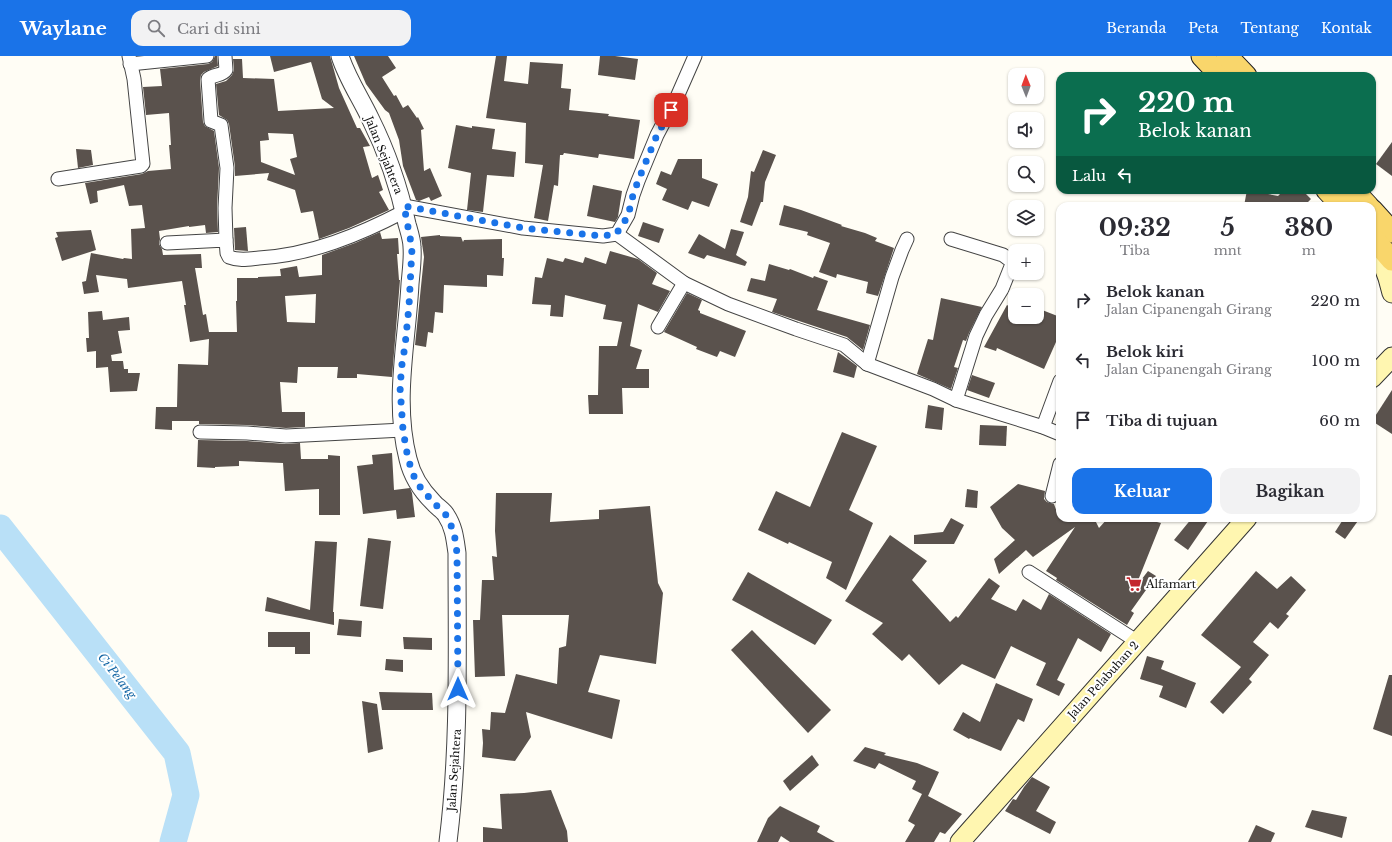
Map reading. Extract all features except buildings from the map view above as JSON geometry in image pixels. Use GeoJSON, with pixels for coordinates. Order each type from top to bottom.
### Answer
{"type":"FeatureCollection","features":[{"type":"Feature","properties":{"kind":"main road"},"geometry":{"type":"LineString","coordinates":[[1202,56],[1217,72]]}},
{"type":"Feature","properties":{"kind":"main road"},"geometry":{"type":"LineString","coordinates":[[1227,56],[1242,72]]}},
{"type":"Feature","properties":{"kind":"main road"},"geometry":{"type":"LineString","coordinates":[[1331,194],[1338,202]]}},
{"type":"Feature","properties":{"kind":"main road"},"geometry":{"type":"LineString","coordinates":[[1357,194],[1364,202]]}},
{"type":"Feature","properties":{"kind":"main road"},"geometry":{"type":"LineString","coordinates":[[1381,228],[1392,260]]}},
{"type":"Feature","properties":{"kind":"main road"},"geometry":{"type":"LineString","coordinates":[[1381,228],[1388,278],[1392,293]]}},
{"type":"Feature","properties":{"kind":"main road"},"geometry":{"type":"LineString","coordinates":[[1376,374],[1392,357]]}},
{"type":"Feature","properties":{"kind":"main road","name":"Jalan Pelabuhan 2"},"geometry":{"type":"LineString","coordinates":[[960,842],[1243,522]]}},
{"type":"Feature","properties":{"kind":"street"},"geometry":{"type":"LineString","coordinates":[[58,179],[141,166],[143,164],[134,79],[129,60],[207,56]]}},
{"type":"Feature","properties":{"kind":"street"},"geometry":{"type":"LineString","coordinates":[[225,56],[226,70],[224,73],[208,79],[208,86],[211,121],[221,125],[226,168],[226,240],[227,253],[229,257],[242,260],[278,257],[341,241],[372,228],[404,209],[523,228],[603,236],[616,234],[684,283],[728,304],[844,345],[867,364],[933,389],[956,400],[1056,432]]}},
{"type":"Feature","properties":{"kind":"street","name":"Jalan Sejahtera"},"geometry":{"type":"LineString","coordinates":[[340,56],[345,72],[362,101],[380,140],[397,181],[404,209],[412,248],[409,306],[401,379],[403,430],[408,459],[416,482],[446,515],[454,532],[457,553],[457,730],[448,842]]}},
{"type":"Feature","properties":{"kind":"street"},"geometry":{"type":"LineString","coordinates":[[616,234],[628,216],[633,195],[657,135],[677,98],[694,56]]}},
{"type":"Feature","properties":{"kind":"street"},"geometry":{"type":"LineString","coordinates":[[867,364],[892,277],[907,239]]}},
{"type":"Feature","properties":{"kind":"street"},"geometry":{"type":"LineString","coordinates":[[951,239],[1003,255],[1011,261],[1012,264],[1002,289],[986,315],[976,336],[956,400]]}},
{"type":"Feature","properties":{"kind":"street"},"geometry":{"type":"LineString","coordinates":[[167,243],[226,240]]}},
{"type":"Feature","properties":{"kind":"street"},"geometry":{"type":"LineString","coordinates":[[658,327],[684,283]]}},
{"type":"Feature","properties":{"kind":"street"},"geometry":{"type":"LineString","coordinates":[[1043,427],[1056,392]]}},
{"type":"Feature","properties":{"kind":"street"},"geometry":{"type":"LineString","coordinates":[[200,432],[286,436],[403,430]]}},
{"type":"Feature","properties":{"kind":"street"},"geometry":{"type":"LineString","coordinates":[[1052,496],[1056,480]]}},
{"type":"Feature","properties":{"kind":"street"},"geometry":{"type":"LineString","coordinates":[[1029,572],[1138,642]]}},
{"type":"Feature","properties":{"kind":"waterway","name":"Ci Pelang"},"geometry":{"type":"LineString","coordinates":[[0,528],[177,753],[186,795],[173,842]]}},
{"type":"Feature","properties":{"kind":"place","name":"Alfamart"},"geometry":{"type":"Point","coordinates":[1134,584]}},
{"type":"Feature","properties":{"kind":"route"},"geometry":{"type":"LineString","coordinates":[[458,689],[457,553],[454,532],[446,515],[416,482],[408,459],[403,430],[400,387],[409,306],[412,248],[404,206],[523,228],[603,236],[616,234],[628,216],[638,181],[657,135],[671,110]]}}]}
